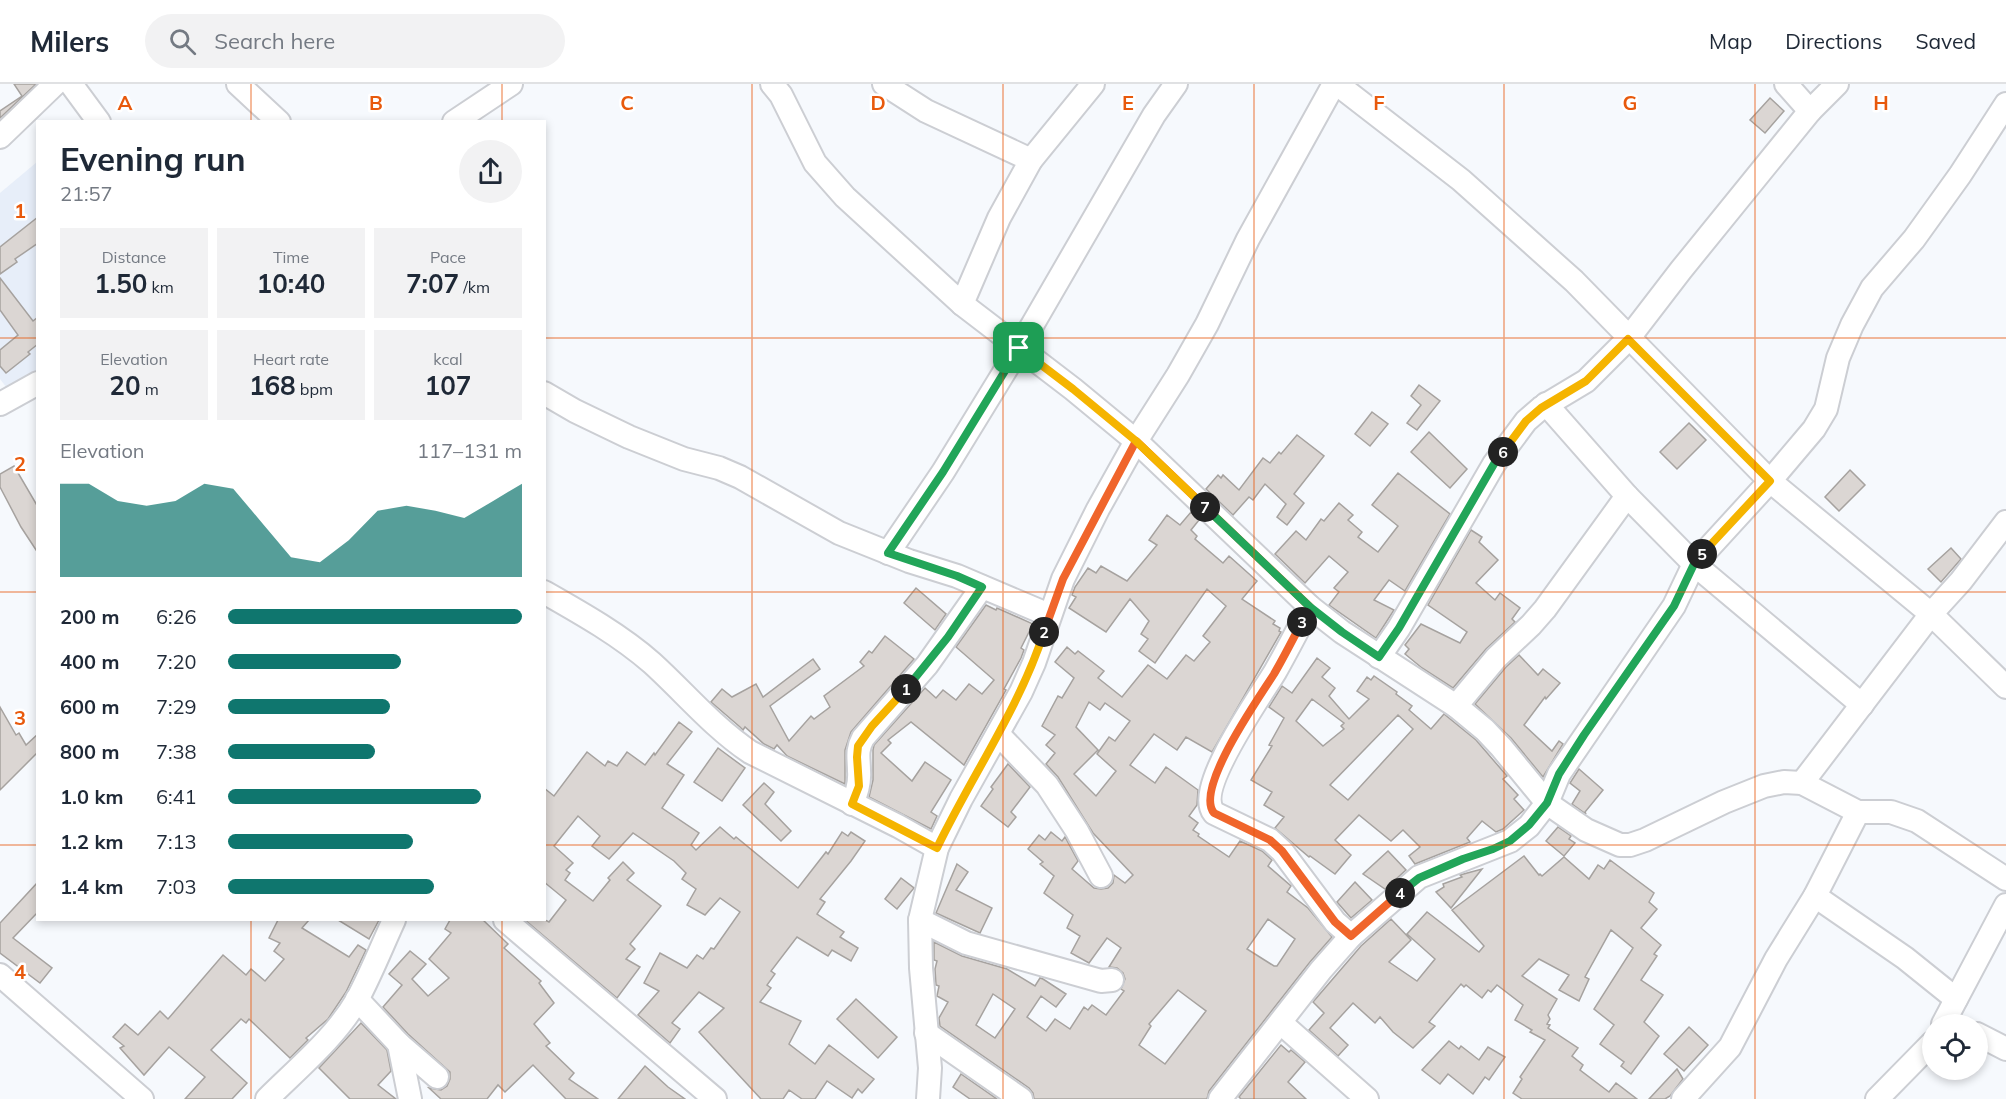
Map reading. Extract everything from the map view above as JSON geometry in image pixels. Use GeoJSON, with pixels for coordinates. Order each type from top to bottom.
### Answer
{"type":"FeatureCollection","features":[{"type":"Feature","properties":{"kind":"street"},"geometry":{"type":"LineString","coordinates":[[0,137],[55,84]]}},
{"type":"Feature","properties":{"kind":"street"},"geometry":{"type":"LineString","coordinates":[[71,84],[98,120]]}},
{"type":"Feature","properties":{"kind":"street"},"geometry":{"type":"LineString","coordinates":[[238,84],[277,120]]}},
{"type":"Feature","properties":{"kind":"street"},"geometry":{"type":"LineString","coordinates":[[772,84],[781,95],[815,163],[845,197],[962,304],[1073,389],[1136,441],[1310,607],[1342,632],[1456,706],[1501,747],[1547,803],[1586,830],[1620,845],[1630,845],[1764,786],[1784,782],[1802,783],[1858,812],[1891,812],[1917,821],[2006,879]]}},
{"type":"Feature","properties":{"kind":"street"},"geometry":{"type":"LineString","coordinates":[[884,84],[926,111],[1031,160]]}},
{"type":"Feature","properties":{"kind":"street"},"geometry":{"type":"LineString","coordinates":[[962,304],[999,218],[1031,160],[1093,84]]}},
{"type":"Feature","properties":{"kind":"street"},"geometry":{"type":"LineString","coordinates":[[888,553],[943,472],[1019,348],[1154,115],[1176,84]]}},
{"type":"Feature","properties":{"kind":"street"},"geometry":{"type":"LineString","coordinates":[[928,1099],[930,1068],[921,968],[920,920],[937,848],[961,799],[1021,692],[1034,663],[1063,579],[1136,441],[1207,324],[1248,239],[1336,84],[1461,180],[1574,281],[1628,339],[1770,481],[1931,614],[2006,687]]}},
{"type":"Feature","properties":{"kind":"street"},"geometry":{"type":"LineString","coordinates":[[1786,84],[1810,111]]}},
{"type":"Feature","properties":{"kind":"street"},"geometry":{"type":"LineString","coordinates":[[1379,657],[1399,628],[1494,464],[1526,421],[1546,404],[1586,381],[1628,339],[1810,111],[1837,84]]}},
{"type":"Feature","properties":{"kind":"street"},"geometry":{"type":"LineString","coordinates":[[457,120],[502,86]]}},
{"type":"Feature","properties":{"kind":"street"},"geometry":{"type":"LineString","coordinates":[[1220,1099],[1321,970],[1351,936],[1419,878],[1510,841],[1529,825],[1547,803],[1559,774],[1674,606],[1694,564],[1814,429],[1826,409],[1839,358],[1852,325],[1872,288],[1914,239],[1960,175],[2006,104]]}},
{"type":"Feature","properties":{"kind":"street"},"geometry":{"type":"LineString","coordinates":[[0,404],[36,384]]}},
{"type":"Feature","properties":{"kind":"street"},"geometry":{"type":"LineString","coordinates":[[546,394],[629,437],[684,459],[719,468],[740,477],[839,533],[888,553],[957,576],[1049,615]]}},
{"type":"Feature","properties":{"kind":"street"},"geometry":{"type":"LineString","coordinates":[[1546,404],[1627,496],[1694,564],[1862,705]]}},
{"type":"Feature","properties":{"kind":"street"},"geometry":{"type":"LineString","coordinates":[[1456,706],[1496,658],[1545,609],[1627,496]]}},
{"type":"Feature","properties":{"kind":"street"},"geometry":{"type":"LineString","coordinates":[[1802,783],[1931,614],[1961,581],[2006,522]]}},
{"type":"Feature","properties":{"kind":"street"},"geometry":{"type":"LineString","coordinates":[[852,804],[859,786],[858,746],[927,665],[982,587]]}},
{"type":"Feature","properties":{"kind":"street"},"geometry":{"type":"LineString","coordinates":[[546,593],[651,662],[735,742],[750,753],[937,848]]}},
{"type":"Feature","properties":{"kind":"street"},"geometry":{"type":"LineString","coordinates":[[1310,607],[1275,672],[1225,753],[1210,798],[1210,806],[1214,813],[1270,840],[1282,851],[1335,922],[1351,936]]}},
{"type":"Feature","properties":{"kind":"street"},"geometry":{"type":"LineString","coordinates":[[998,734],[1047,785],[1077,831],[1101,876]]}},
{"type":"Feature","properties":{"kind":"street"},"geometry":{"type":"LineString","coordinates":[[1683,1099],[1730,1047],[1776,959],[1815,896],[1858,812]]}},
{"type":"Feature","properties":{"kind":"street"},"geometry":{"type":"LineString","coordinates":[[1815,896],[1905,958],[1956,999]]}},
{"type":"Feature","properties":{"kind":"street"},"geometry":{"type":"LineString","coordinates":[[1952,1014],[1956,999],[2006,905]]}},
{"type":"Feature","properties":{"kind":"street"},"geometry":{"type":"LineString","coordinates":[[920,920],[966,943],[1101,981],[1112,980]]}},
{"type":"Feature","properties":{"kind":"street"},"geometry":{"type":"LineString","coordinates":[[267,1099],[342,1022],[357,999],[394,921]]}},
{"type":"Feature","properties":{"kind":"street"},"geometry":{"type":"LineString","coordinates":[[506,921],[715,1099]]}},
{"type":"Feature","properties":{"kind":"street"},"geometry":{"type":"LineString","coordinates":[[0,975],[142,1099]]}},
{"type":"Feature","properties":{"kind":"street"},"geometry":{"type":"LineString","coordinates":[[357,999],[399,1044],[437,1077]]}},
{"type":"Feature","properties":{"kind":"street"},"geometry":{"type":"LineString","coordinates":[[1281,1023],[1367,1099]]}},
{"type":"Feature","properties":{"kind":"street"},"geometry":{"type":"LineString","coordinates":[[926,1033],[1021,1099]]}},
{"type":"Feature","properties":{"kind":"street"},"geometry":{"type":"LineString","coordinates":[[1988,1040],[2006,1049]]}},
{"type":"Feature","properties":{"kind":"street"},"geometry":{"type":"LineString","coordinates":[[399,1044],[410,1099]]}},
{"type":"Feature","properties":{"kind":"street"},"geometry":{"type":"LineString","coordinates":[[1877,1099],[1922,1052]]}},
{"type":"Feature","properties":{"kind":"shaded area"},"geometry":{"type":"Polygon","coordinates":[[[36,163],[36,385],[17,401],[0,379],[0,193],[36,163]]]}},
{"type":"Feature","properties":{"kind":"building"},"geometry":{"type":"Polygon","coordinates":[[[14,84],[36,84],[0,118],[0,111],[22,96],[14,84]]]}},
{"type":"Feature","properties":{"kind":"building"},"geometry":{"type":"Polygon","coordinates":[[[1770,98],[1784,111],[1765,133],[1750,120],[1770,98]]]}},
{"type":"Feature","properties":{"kind":"building"},"geometry":{"type":"Polygon","coordinates":[[[36,219],[36,244],[15,259],[17,262],[0,274],[0,247],[36,219]]]}},
{"type":"Feature","properties":{"kind":"building"},"geometry":{"type":"Polygon","coordinates":[[[0,278],[33,321],[36,319],[36,346],[28,352],[30,354],[6,373],[0,366],[0,350],[18,335],[0,310],[0,278]]]}},
{"type":"Feature","properties":{"kind":"building"},"geometry":{"type":"Polygon","coordinates":[[[1419,385],[1440,401],[1417,430],[1407,423],[1421,405],[1411,396],[1419,385]]]}},
{"type":"Feature","properties":{"kind":"building"},"geometry":{"type":"Polygon","coordinates":[[[1372,412],[1388,424],[1370,446],[1355,434],[1372,412]]]}},
{"type":"Feature","properties":{"kind":"building"},"geometry":{"type":"Polygon","coordinates":[[[1689,423],[1706,440],[1677,469],[1660,452],[1689,423]]]}},
{"type":"Feature","properties":{"kind":"building"},"geometry":{"type":"Polygon","coordinates":[[[1429,432],[1467,469],[1450,488],[1411,452],[1429,432]]]}},
{"type":"Feature","properties":{"kind":"building"},"geometry":{"type":"Polygon","coordinates":[[[1297,435],[1324,456],[1294,494],[1304,503],[1287,525],[1277,517],[1286,504],[1265,484],[1253,500],[1249,497],[1233,515],[1206,489],[1218,475],[1221,478],[1223,475],[1239,490],[1263,458],[1270,463],[1297,435]]]}},
{"type":"Feature","properties":{"kind":"building"},"geometry":{"type":"Polygon","coordinates":[[[14,466],[36,504],[36,550],[0,487],[0,474],[14,466]]]}},
{"type":"Feature","properties":{"kind":"building"},"geometry":{"type":"Polygon","coordinates":[[[1850,470],[1865,485],[1839,511],[1825,497],[1850,470]]]}},
{"type":"Feature","properties":{"kind":"building"},"geometry":{"type":"Polygon","coordinates":[[[1398,473],[1450,514],[1405,591],[1389,580],[1374,600],[1394,610],[1376,638],[1329,605],[1339,592],[1334,588],[1348,572],[1329,556],[1305,583],[1275,554],[1296,531],[1306,540],[1321,519],[1324,521],[1339,503],[1353,515],[1348,520],[1362,532],[1358,537],[1378,552],[1398,526],[1372,505],[1398,473]]]}},
{"type":"Feature","properties":{"kind":"building"},"geometry":{"type":"Polygon","coordinates":[[[1191,512],[1199,520],[1191,530],[1197,536],[1195,539],[1223,563],[1229,556],[1257,581],[1242,599],[1275,621],[1273,624],[1280,628],[1281,632],[1212,752],[1186,737],[1177,750],[1154,734],[1130,765],[1155,783],[1166,767],[1198,790],[1197,805],[1189,816],[1198,823],[1193,830],[1199,834],[1198,836],[1229,857],[1240,841],[1262,851],[1272,860],[1268,866],[1291,886],[1287,892],[1308,908],[1332,937],[1209,1091],[1207,1099],[1034,1099],[1029,1088],[940,1026],[939,1018],[948,1002],[937,996],[939,986],[936,985],[937,961],[934,960],[934,942],[962,956],[1007,969],[1035,986],[1040,978],[1043,979],[1066,994],[1056,1007],[1041,996],[1027,1017],[1046,1031],[1055,1019],[1070,1029],[1084,1007],[1088,1010],[1092,1005],[1106,1015],[1124,991],[1121,989],[1125,979],[1123,973],[1117,968],[1109,967],[1121,948],[1107,938],[1089,963],[1071,953],[1080,936],[1067,928],[1073,915],[1044,893],[1054,876],[1028,849],[1039,835],[1045,840],[1051,832],[1062,841],[1065,837],[1078,861],[1072,869],[1094,888],[1108,888],[1113,883],[1114,875],[1125,883],[1133,875],[1093,833],[1058,777],[1046,764],[1055,753],[1046,745],[1055,735],[1042,726],[1058,696],[1062,698],[1074,678],[1055,662],[1067,647],[1075,654],[1078,651],[1104,671],[1098,678],[1122,697],[1148,665],[1167,679],[1186,655],[1194,661],[1210,642],[1203,636],[1226,606],[1207,589],[1155,663],[1139,651],[1148,639],[1141,634],[1149,621],[1130,599],[1106,632],[1069,608],[1076,597],[1072,595],[1075,587],[1088,568],[1096,573],[1101,566],[1127,581],[1157,545],[1149,540],[1167,515],[1180,525],[1191,512]],[[1089,702],[1076,727],[1098,750],[1074,774],[1096,796],[1116,771],[1097,754],[1109,737],[1115,741],[1130,721],[1105,703],[1100,710],[1089,702]],[[1268,919],[1247,949],[1277,966],[1295,939],[1268,919]],[[1178,990],[1149,1024],[1151,1026],[1139,1045],[1165,1064],[1206,1011],[1178,990]],[[993,994],[976,1025],[995,1038],[1015,1009],[993,994]]]}},
{"type":"Feature","properties":{"kind":"building"},"geometry":{"type":"Polygon","coordinates":[[[1471,530],[1482,537],[1479,542],[1498,560],[1476,583],[1495,600],[1500,593],[1520,608],[1512,619],[1515,622],[1486,649],[1453,688],[1405,654],[1409,649],[1405,645],[1421,624],[1460,643],[1467,632],[1428,605],[1471,530]]]}},
{"type":"Feature","properties":{"kind":"building"},"geometry":{"type":"Polygon","coordinates":[[[1951,548],[1961,559],[1941,582],[1928,569],[1951,548]]]}},
{"type":"Feature","properties":{"kind":"building"},"geometry":{"type":"Polygon","coordinates":[[[916,588],[946,614],[935,630],[904,603],[916,588]]]}},
{"type":"Feature","properties":{"kind":"building"},"geometry":{"type":"Polygon","coordinates":[[[986,605],[1033,624],[1021,648],[1024,650],[1021,658],[1004,689],[1006,690],[964,765],[911,722],[888,740],[891,743],[881,753],[912,781],[925,762],[951,780],[931,812],[937,816],[931,829],[869,797],[873,780],[874,745],[925,688],[936,698],[943,690],[956,700],[969,684],[982,694],[994,680],[956,647],[986,605]]]}},
{"type":"Feature","properties":{"kind":"building"},"geometry":{"type":"Polygon","coordinates":[[[885,636],[914,659],[851,732],[845,750],[845,784],[787,756],[777,745],[774,749],[764,744],[745,727],[743,730],[711,702],[722,689],[732,697],[756,684],[763,697],[813,659],[820,669],[770,706],[789,741],[811,716],[814,719],[830,707],[824,696],[864,666],[860,662],[869,651],[872,653],[885,636]]]}},
{"type":"Feature","properties":{"kind":"building"},"geometry":{"type":"Polygon","coordinates":[[[1519,655],[1538,675],[1543,669],[1560,683],[1546,699],[1545,697],[1524,725],[1552,751],[1559,741],[1563,744],[1543,777],[1511,738],[1475,704],[1519,655]]]}},
{"type":"Feature","properties":{"kind":"building"},"geometry":{"type":"Polygon","coordinates":[[[1317,658],[1330,668],[1322,677],[1335,688],[1329,696],[1349,719],[1369,699],[1357,691],[1367,677],[1371,680],[1374,676],[1397,692],[1396,694],[1412,706],[1409,710],[1431,729],[1444,714],[1476,740],[1507,776],[1503,779],[1518,795],[1514,799],[1524,810],[1503,829],[1496,832],[1482,821],[1467,838],[1470,842],[1415,864],[1409,856],[1420,847],[1403,830],[1391,841],[1359,815],[1335,840],[1351,855],[1335,874],[1309,857],[1275,828],[1284,817],[1264,805],[1272,792],[1251,780],[1272,746],[1269,745],[1284,718],[1269,707],[1282,686],[1292,693],[1317,658]],[[1312,699],[1296,721],[1323,746],[1344,729],[1341,726],[1344,723],[1312,699]],[[1398,715],[1330,785],[1348,800],[1413,729],[1398,715]]]}},
{"type":"Feature","properties":{"kind":"building"},"geometry":{"type":"Polygon","coordinates":[[[0,707],[16,735],[19,733],[26,745],[36,736],[36,754],[0,790],[0,707]]]}},
{"type":"Feature","properties":{"kind":"building"},"geometry":{"type":"Polygon","coordinates":[[[679,722],[692,732],[667,764],[684,775],[662,808],[699,833],[691,845],[696,850],[720,827],[734,839],[736,837],[798,888],[826,852],[828,854],[842,832],[848,836],[851,832],[865,841],[820,899],[825,902],[817,914],[844,932],[840,937],[858,948],[851,961],[832,950],[828,956],[797,937],[771,971],[775,974],[767,985],[771,988],[760,1002],[801,1021],[789,1044],[815,1064],[829,1045],[874,1079],[862,1093],[858,1089],[852,1098],[827,1081],[815,1099],[802,1099],[789,1090],[783,1099],[761,1099],[699,1032],[724,1008],[699,992],[672,1023],[680,1029],[670,1043],[638,1015],[659,991],[644,983],[660,953],[687,968],[697,955],[703,959],[711,948],[714,949],[740,912],[720,898],[705,915],[687,905],[696,889],[682,879],[686,873],[674,861],[633,833],[609,859],[592,846],[600,836],[578,816],[554,846],[573,863],[566,870],[570,873],[565,880],[593,901],[610,880],[608,878],[623,862],[634,873],[627,880],[661,906],[630,944],[635,949],[626,959],[640,967],[617,998],[526,921],[549,922],[566,900],[546,884],[546,790],[554,796],[587,752],[605,766],[608,761],[617,766],[627,752],[645,765],[654,753],[655,755],[679,722]]]}},
{"type":"Feature","properties":{"kind":"building"},"geometry":{"type":"Polygon","coordinates":[[[718,748],[745,768],[722,801],[694,782],[718,748]]]}},
{"type":"Feature","properties":{"kind":"building"},"geometry":{"type":"Polygon","coordinates":[[[1008,764],[1030,787],[1011,812],[1016,817],[1008,827],[981,806],[993,789],[991,787],[1008,764]]]}},
{"type":"Feature","properties":{"kind":"building"},"geometry":{"type":"Polygon","coordinates":[[[1579,769],[1603,790],[1585,812],[1586,814],[1572,804],[1580,791],[1570,783],[1579,769]]]}},
{"type":"Feature","properties":{"kind":"building"},"geometry":{"type":"Polygon","coordinates":[[[764,783],[774,792],[765,804],[791,831],[781,841],[743,805],[764,783]]]}},
{"type":"Feature","properties":{"kind":"building"},"geometry":{"type":"Polygon","coordinates":[[[1558,827],[1571,836],[1569,839],[1575,843],[1564,856],[1546,841],[1558,827]]]}},
{"type":"Feature","properties":{"kind":"building"},"geometry":{"type":"Polygon","coordinates":[[[1388,851],[1406,870],[1385,889],[1363,874],[1388,851]]]}},
{"type":"Feature","properties":{"kind":"building"},"geometry":{"type":"Polygon","coordinates":[[[1524,856],[1539,875],[1542,876],[1564,857],[1589,879],[1598,865],[1604,869],[1610,860],[1654,893],[1649,902],[1657,909],[1641,928],[1661,945],[1654,954],[1657,956],[1641,980],[1663,995],[1644,1022],[1659,1036],[1631,1074],[1621,1066],[1624,1062],[1600,1044],[1614,1025],[1594,1009],[1633,948],[1611,930],[1585,977],[1589,979],[1579,1001],[1559,990],[1569,975],[1539,959],[1522,976],[1557,999],[1548,1015],[1550,1019],[1547,1024],[1550,1025],[1548,1028],[1578,1048],[1572,1056],[1583,1065],[1580,1070],[1609,1092],[1616,1083],[1637,1099],[1522,1099],[1513,1093],[1522,1079],[1520,1077],[1545,1040],[1515,1020],[1523,1005],[1497,985],[1491,992],[1488,990],[1482,998],[1466,985],[1464,987],[1461,984],[1429,1022],[1435,1026],[1413,1048],[1393,1032],[1380,1017],[1375,1023],[1353,1003],[1330,1028],[1348,1045],[1338,1056],[1309,1030],[1324,1013],[1313,1002],[1361,946],[1391,919],[1411,940],[1389,962],[1417,981],[1435,959],[1407,934],[1427,912],[1479,952],[1484,946],[1452,910],[1524,856]]]}},
{"type":"Feature","properties":{"kind":"building"},"geometry":{"type":"Polygon","coordinates":[[[957,864],[968,872],[956,890],[992,908],[980,933],[936,913],[957,864]]]}},
{"type":"Feature","properties":{"kind":"building"},"geometry":{"type":"Polygon","coordinates":[[[1482,869],[1451,908],[1436,892],[1444,887],[1443,884],[1462,877],[1460,875],[1482,869]]]}},
{"type":"Feature","properties":{"kind":"building"},"geometry":{"type":"Polygon","coordinates":[[[901,878],[914,888],[897,909],[885,899],[901,878]]]}},
{"type":"Feature","properties":{"kind":"building"},"geometry":{"type":"Polygon","coordinates":[[[1355,882],[1372,900],[1351,918],[1337,902],[1355,882]]]}},
{"type":"Feature","properties":{"kind":"building"},"geometry":{"type":"Polygon","coordinates":[[[36,884],[36,914],[13,938],[52,968],[40,983],[0,953],[0,923],[36,884]]]}},
{"type":"Feature","properties":{"kind":"building"},"geometry":{"type":"Polygon","coordinates":[[[278,921],[308,921],[302,928],[349,957],[358,945],[366,950],[346,992],[328,1019],[306,1038],[308,1040],[290,1058],[249,1019],[246,1023],[241,1019],[211,1050],[247,1083],[232,1099],[185,1099],[205,1077],[169,1047],[144,1075],[120,1048],[124,1046],[113,1037],[125,1024],[138,1035],[160,1011],[168,1019],[223,955],[246,975],[251,969],[265,981],[284,959],[274,951],[280,943],[269,938],[278,921]]]}},
{"type":"Feature","properties":{"kind":"building"},"geometry":{"type":"Polygon","coordinates":[[[340,921],[378,921],[369,939],[340,921]]]}},
{"type":"Feature","properties":{"kind":"building"},"geometry":{"type":"Polygon","coordinates":[[[449,921],[484,921],[508,944],[504,948],[541,981],[539,983],[554,1003],[534,1024],[550,1043],[546,1046],[574,1073],[569,1079],[598,1099],[566,1099],[533,1065],[505,1092],[498,1085],[487,1099],[441,1099],[429,1088],[441,1090],[447,1086],[450,1072],[408,1034],[383,1007],[402,985],[389,974],[410,951],[426,964],[412,979],[428,996],[449,978],[429,959],[451,933],[445,929],[449,921]]]}},
{"type":"Feature","properties":{"kind":"building"},"geometry":{"type":"Polygon","coordinates":[[[856,999],[897,1037],[878,1058],[837,1019],[856,999]]]}},
{"type":"Feature","properties":{"kind":"building"},"geometry":{"type":"Polygon","coordinates":[[[361,1023],[387,1050],[391,1071],[378,1085],[396,1099],[350,1099],[319,1068],[361,1023]]]}},
{"type":"Feature","properties":{"kind":"building"},"geometry":{"type":"Polygon","coordinates":[[[1689,1027],[1708,1045],[1684,1071],[1664,1054],[1689,1027]]]}},
{"type":"Feature","properties":{"kind":"building"},"geometry":{"type":"Polygon","coordinates":[[[1449,1041],[1459,1049],[1461,1046],[1479,1060],[1488,1047],[1505,1057],[1489,1080],[1485,1077],[1473,1094],[1448,1074],[1440,1084],[1422,1070],[1449,1041]]]}},
{"type":"Feature","properties":{"kind":"building"},"geometry":{"type":"Polygon","coordinates":[[[1281,1045],[1305,1062],[1288,1082],[1306,1099],[1241,1099],[1239,1097],[1281,1045]]]}},
{"type":"Feature","properties":{"kind":"building"},"geometry":{"type":"Polygon","coordinates":[[[645,1066],[668,1087],[685,1099],[618,1099],[645,1066]]]}},
{"type":"Feature","properties":{"kind":"building"},"geometry":{"type":"Polygon","coordinates":[[[1677,1069],[1683,1079],[1670,1096],[1665,1099],[1649,1099],[1677,1069]]]}},
{"type":"Feature","properties":{"kind":"building"},"geometry":{"type":"Polygon","coordinates":[[[961,1074],[997,1099],[970,1099],[953,1087],[961,1074]]]}},
{"type":"Feature","properties":{"kind":"route"},"geometry":{"type":"LineString","coordinates":[[1019,348],[943,472],[888,553],[957,576],[982,587],[927,665],[872,726],[858,746],[859,786],[852,804],[937,848],[961,799],[1021,692],[1034,663],[1063,579],[1136,441],[1228,527],[1310,607],[1275,672],[1225,753],[1210,798],[1210,806],[1214,813],[1270,840],[1282,851],[1335,922],[1351,936],[1419,878],[1510,841],[1529,825],[1547,803],[1559,774],[1584,735],[1674,606],[1694,564],[1770,481],[1628,339],[1586,381],[1541,408],[1526,421],[1494,464],[1399,628],[1379,657],[1310,607],[1136,441],[1019,348]]}}]}
